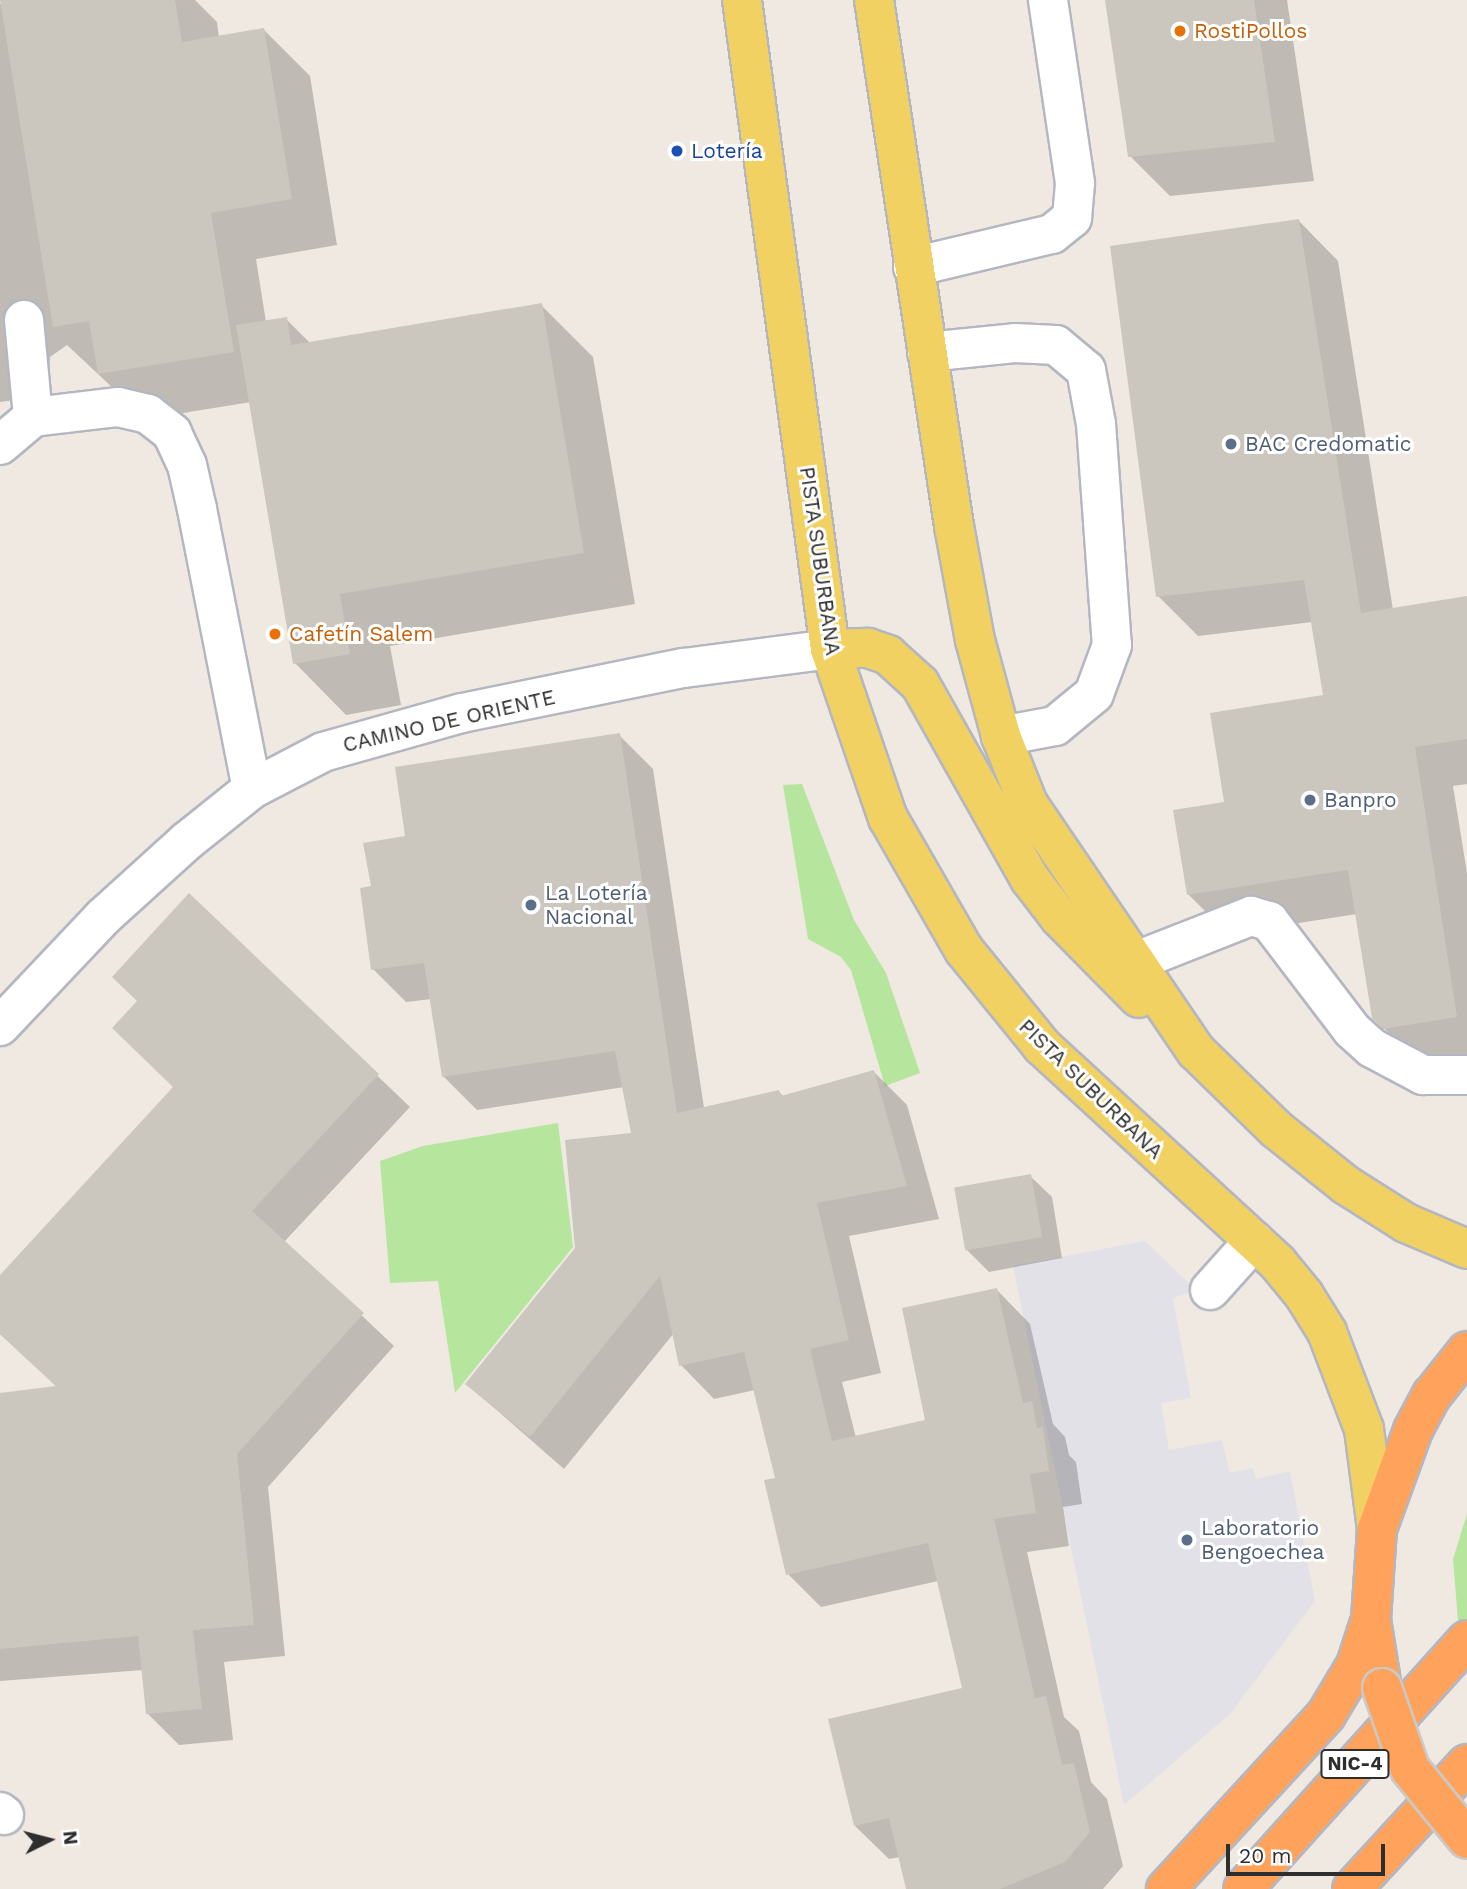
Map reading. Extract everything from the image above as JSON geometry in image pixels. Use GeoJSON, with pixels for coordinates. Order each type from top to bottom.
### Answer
{"type":"FeatureCollection","features":[{"type":"Feature","properties":{"kind":"highway"},"geometry":{"type":"LineString","coordinates":[[1467,1351],[1432,1395],[1413,1430],[1377,1529],[1371,1619],[1382,1688],[1410,1769],[1467,1839]]}},
{"type":"Feature","properties":{"kind":"highway"},"geometry":{"type":"LineString","coordinates":[[1166,1889],[1326,1715],[1356,1665],[1371,1619]]}},
{"type":"Feature","properties":{"kind":"highway","name":"NIC-4"},"geometry":{"type":"LineString","coordinates":[[1243,1889],[1467,1640]]}},
{"type":"Feature","properties":{"kind":"highway"},"geometry":{"type":"LineString","coordinates":[[1352,1889],[1467,1764]]}},
{"type":"Feature","properties":{"kind":"main road","name":"PISTA SUBURBANA"},"geometry":{"type":"LineString","coordinates":[[742,0],[830,649],[888,818],[964,950],[1042,1046],[1254,1241],[1297,1286],[1327,1332],[1364,1429],[1377,1529]]}},
{"type":"Feature","properties":{"kind":"main road"},"geometry":{"type":"LineString","coordinates":[[874,0],[913,267],[975,640],[1001,736],[1028,804],[1196,1051]]}},
{"type":"Feature","properties":{"kind":"main road"},"geometry":{"type":"LineString","coordinates":[[830,649],[868,648],[888,655],[920,684],[1045,898],[1102,962],[1276,1129],[1346,1185],[1406,1223],[1467,1249]]}},
{"type":"Feature","properties":{"kind":"street"},"geometry":{"type":"LineString","coordinates":[[913,267],[1052,234],[1072,218],[1075,183],[1048,0]]}},
{"type":"Feature","properties":{"kind":"street"},"geometry":{"type":"LineString","coordinates":[[24,320],[33,417]]}},
{"type":"Feature","properties":{"kind":"street"},"geometry":{"type":"LineString","coordinates":[[927,352],[1015,343],[1055,345],[1086,370],[1097,424],[1112,645],[1094,694],[1055,726],[1001,736]]}},
{"type":"Feature","properties":{"kind":"street"},"geometry":{"type":"LineString","coordinates":[[0,445],[33,417],[118,407],[148,414],[172,433],[187,465],[197,509],[251,789]]}},
{"type":"Feature","properties":{"kind":"street","name":"CAMINO DE ORIENTE"},"geometry":{"type":"LineString","coordinates":[[6,1009],[102,918],[251,789],[323,752],[388,731],[684,668],[830,649]]}},
{"type":"Feature","properties":{"kind":"street"},"geometry":{"type":"LineString","coordinates":[[1134,962],[1251,916],[1269,920],[1352,1030],[1372,1048],[1423,1074],[1467,1075]]}},
{"type":"Feature","properties":{"kind":"street"},"geometry":{"type":"LineString","coordinates":[[1210,1290],[1254,1241]]}},
{"type":"Feature","properties":{"kind":"shaded area","name":"Laboratorio Bengoechea"},"geometry":{"type":"Polygon","coordinates":[[[1145,1241],[1196,1290],[1173,1298],[1191,1398],[1161,1403],[1169,1450],[1222,1440],[1230,1473],[1253,1468],[1256,1479],[1290,1471],[1315,1601],[1231,1713],[1124,1805],[1013,1266],[1145,1241]]]}},
{"type":"Feature","properties":{"kind":"green space"},"geometry":{"type":"Polygon","coordinates":[[[802,784],[854,920],[886,973],[920,1073],[885,1086],[851,970],[841,957],[808,939],[783,785],[802,784]]]}},
{"type":"Feature","properties":{"kind":"green space"},"geometry":{"type":"Polygon","coordinates":[[[558,1123],[573,1247],[455,1393],[438,1281],[390,1283],[380,1161],[423,1146],[558,1123]]]}},
{"type":"Feature","properties":{"kind":"green space"},"geometry":{"type":"Polygon","coordinates":[[[1467,1514],[1467,1637],[1460,1645],[1453,1559],[1467,1514]]]}},
{"type":"Feature","properties":{"kind":"building"},"geometry":{"type":"Polygon","coordinates":[[[0,0],[175,0],[182,42],[264,28],[292,199],[211,213],[234,352],[98,374],[89,321],[53,327],[0,0]]]}},
{"type":"Feature","properties":{"kind":"building"},"geometry":{"type":"Polygon","coordinates":[[[1105,0],[1254,0],[1275,142],[1128,157],[1105,0]]]}},
{"type":"Feature","properties":{"kind":"building"},"geometry":{"type":"Polygon","coordinates":[[[1299,219],[1361,613],[1467,596],[1467,739],[1415,747],[1457,1017],[1383,1029],[1372,1018],[1348,870],[1187,895],[1173,810],[1224,802],[1210,713],[1323,695],[1304,580],[1156,597],[1110,246],[1299,219]]]}},
{"type":"Feature","properties":{"kind":"building"},"geometry":{"type":"Polygon","coordinates":[[[542,303],[584,553],[340,594],[350,654],[293,664],[236,325],[287,317],[291,345],[542,303]]]}},
{"type":"Feature","properties":{"kind":"building"},"geometry":{"type":"Polygon","coordinates":[[[620,733],[677,1113],[779,1090],[781,1096],[874,1070],[907,1186],[817,1203],[849,1340],[810,1349],[832,1441],[925,1420],[902,1308],[997,1288],[1023,1403],[1032,1401],[1037,1428],[1043,1427],[1049,1471],[1030,1474],[1036,1513],[994,1519],[1035,1698],[1046,1696],[1062,1765],[1074,1763],[1090,1832],[1065,1862],[1000,1889],[906,1889],[889,1818],[854,1826],[828,1719],[962,1688],[928,1543],[786,1575],[764,1480],[775,1478],[744,1352],[679,1366],[660,1276],[530,1437],[465,1384],[575,1248],[565,1140],[631,1133],[615,1051],[442,1077],[424,963],[371,970],[360,888],[371,886],[363,843],[405,836],[395,767],[620,733]]]}},
{"type":"Feature","properties":{"kind":"building"},"geometry":{"type":"Polygon","coordinates":[[[189,893],[379,1074],[252,1211],[364,1313],[237,1454],[254,1625],[193,1630],[202,1709],[146,1714],[138,1636],[0,1649],[0,1393],[56,1386],[0,1334],[0,1275],[173,1087],[112,1028],[137,1001],[112,977],[189,893]]]}},
{"type":"Feature","properties":{"kind":"building"},"geometry":{"type":"Polygon","coordinates":[[[1031,1174],[1042,1237],[965,1251],[954,1188],[1031,1174]]]}},
{"type":"Feature","properties":{"kind":"place","name":"RostiPollos"},"geometry":{"type":"Point","coordinates":[1180,31]}},
{"type":"Feature","properties":{"kind":"place","name":"Lotería"},"geometry":{"type":"Point","coordinates":[677,151]}},
{"type":"Feature","properties":{"kind":"place","name":"BAC Credomatic"},"geometry":{"type":"Point","coordinates":[1231,444]}},
{"type":"Feature","properties":{"kind":"place","name":"Cafetín Salem"},"geometry":{"type":"Point","coordinates":[275,634]}},
{"type":"Feature","properties":{"kind":"place","name":"Banpro"},"geometry":{"type":"Point","coordinates":[1310,800]}},
{"type":"Feature","properties":{"kind":"place","name":"La Lotería Nacional"},"geometry":{"type":"Point","coordinates":[531,905]}},
{"type":"Feature","properties":{"kind":"place","name":"Laboratorio Bengoechea"},"geometry":{"type":"Point","coordinates":[1187,1540]}}]}
